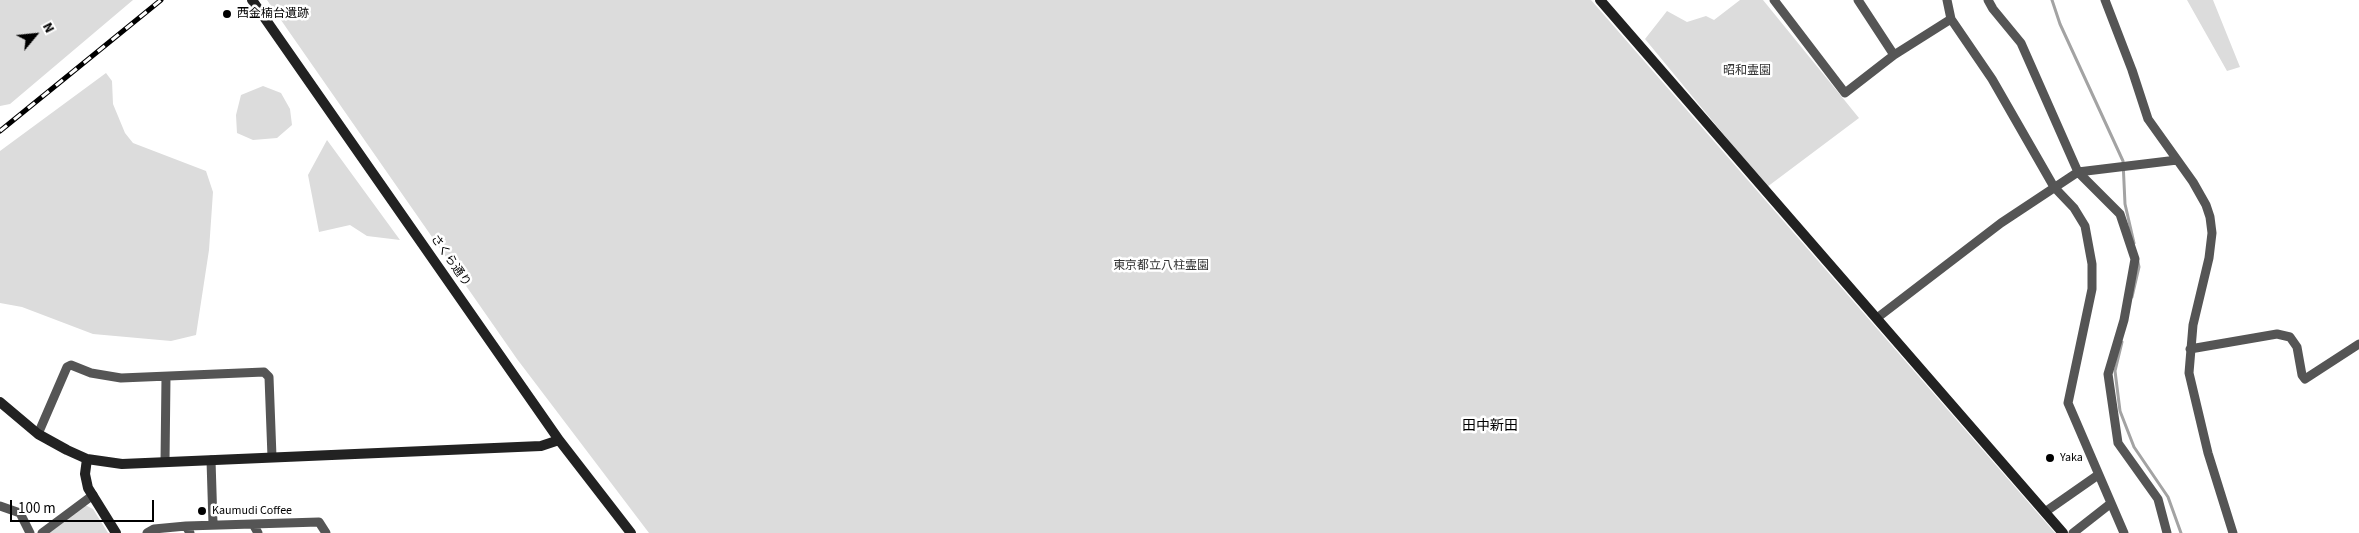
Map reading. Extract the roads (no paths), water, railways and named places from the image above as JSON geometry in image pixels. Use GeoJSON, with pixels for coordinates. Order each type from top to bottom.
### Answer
{"type":"FeatureCollection","features":[{"type":"Feature","properties":{"kind":"street","name":"さくら通り"},"geometry":{"type":"LineString","coordinates":[[252,0],[559,440],[631,533]]}},
{"type":"Feature","properties":{"kind":"street"},"geometry":{"type":"LineString","coordinates":[[1600,0],[2063,533]]}},
{"type":"Feature","properties":{"kind":"street"},"geometry":{"type":"LineString","coordinates":[[1774,0],[1845,93],[1894,56],[1951,19]]}},
{"type":"Feature","properties":{"kind":"street"},"geometry":{"type":"LineString","coordinates":[[1858,0],[1894,56]]}},
{"type":"Feature","properties":{"kind":"street"},"geometry":{"type":"LineString","coordinates":[[1947,0],[1951,19],[1992,79],[2054,187],[2074,208],[2085,226],[2092,264],[2092,289],[2068,403],[2124,533]]}},
{"type":"Feature","properties":{"kind":"street"},"geometry":{"type":"LineString","coordinates":[[1988,0],[1993,9],[2021,42],[2078,172],[2120,214],[2135,259],[2124,320],[2108,374],[2118,443],[2158,499],[2167,533]]}},
{"type":"Feature","properties":{"kind":"street"},"geometry":{"type":"LineString","coordinates":[[2105,0],[2132,70],[2148,119],[2206,205],[2212,233],[2209,258],[2193,325],[2189,373],[2192,394],[2233,533]]}},
{"type":"Feature","properties":{"kind":"street"},"geometry":{"type":"LineString","coordinates":[[1876,318],[1993,229],[2078,172],[2177,160]]}},
{"type":"Feature","properties":{"kind":"street"},"geometry":{"type":"LineString","coordinates":[[2190,349],[2277,334],[2290,337],[2297,347],[2302,375],[2305,379],[2359,344]]}},
{"type":"Feature","properties":{"kind":"street"},"geometry":{"type":"LineString","coordinates":[[38,434],[67,367],[71,366],[91,373],[121,378],[264,372],[269,378],[272,457]]}},
{"type":"Feature","properties":{"kind":"street"},"geometry":{"type":"LineString","coordinates":[[165,462],[166,377]]}},
{"type":"Feature","properties":{"kind":"street"},"geometry":{"type":"LineString","coordinates":[[0,402],[38,434],[87,459],[122,464],[541,446],[559,440]]}},
{"type":"Feature","properties":{"kind":"street"},"geometry":{"type":"LineString","coordinates":[[87,459],[85,474],[88,488],[116,533]]}},
{"type":"Feature","properties":{"kind":"street"},"geometry":{"type":"LineString","coordinates":[[211,460],[213,524]]}},
{"type":"Feature","properties":{"kind":"street"},"geometry":{"type":"LineString","coordinates":[[2045,512],[2098,475]]}},
{"type":"Feature","properties":{"kind":"street"},"geometry":{"type":"LineString","coordinates":[[42,533],[93,496]]}},
{"type":"Feature","properties":{"kind":"street"},"geometry":{"type":"LineString","coordinates":[[2073,533],[2110,504]]}},
{"type":"Feature","properties":{"kind":"street"},"geometry":{"type":"LineString","coordinates":[[0,506],[20,513],[30,533]]}},
{"type":"Feature","properties":{"kind":"street"},"geometry":{"type":"LineString","coordinates":[[147,533],[154,529],[188,530],[213,524],[319,522],[326,533]]}},
{"type":"Feature","properties":{"kind":"street"},"geometry":{"type":"LineString","coordinates":[[253,524],[258,533]]}},
{"type":"Feature","properties":{"kind":"waterway"},"geometry":{"type":"LineString","coordinates":[[2052,0],[2060,24],[2123,161],[2125,204],[2134,243]]}},
{"type":"Feature","properties":{"kind":"waterway"},"geometry":{"type":"LineString","coordinates":[[2132,297],[2139,267],[2138,262]]}},
{"type":"Feature","properties":{"kind":"waterway"},"geometry":{"type":"LineString","coordinates":[[2122,342],[2115,371],[2120,411],[2134,447],[2168,497],[2181,533]]}},
{"type":"Feature","properties":{"kind":"railway"},"geometry":{"type":"LineString","coordinates":[[0,131],[161,0]]}},
{"type":"Feature","properties":{"kind":"place","name":"西金楠台遺跡"},"geometry":{"type":"Point","coordinates":[227,14]}},
{"type":"Feature","properties":{"kind":"place","name":"Yaka"},"geometry":{"type":"Point","coordinates":[2050,458]}},
{"type":"Feature","properties":{"kind":"place","name":"Kaumudi Coffee"},"geometry":{"type":"Point","coordinates":[202,511]}},
{"type":"Feature","properties":{"kind":"district","name":"田中新田"},"geometry":{"type":"Point","coordinates":[1490,427]}},
{"type":"Feature","properties":{"kind":"park label","name":"昭和霊園"},"geometry":{"type":"Point","coordinates":[1747,71]}},
{"type":"Feature","properties":{"kind":"park label","name":"東京都立八柱霊園"},"geometry":{"type":"Point","coordinates":[1161,266]}}]}
